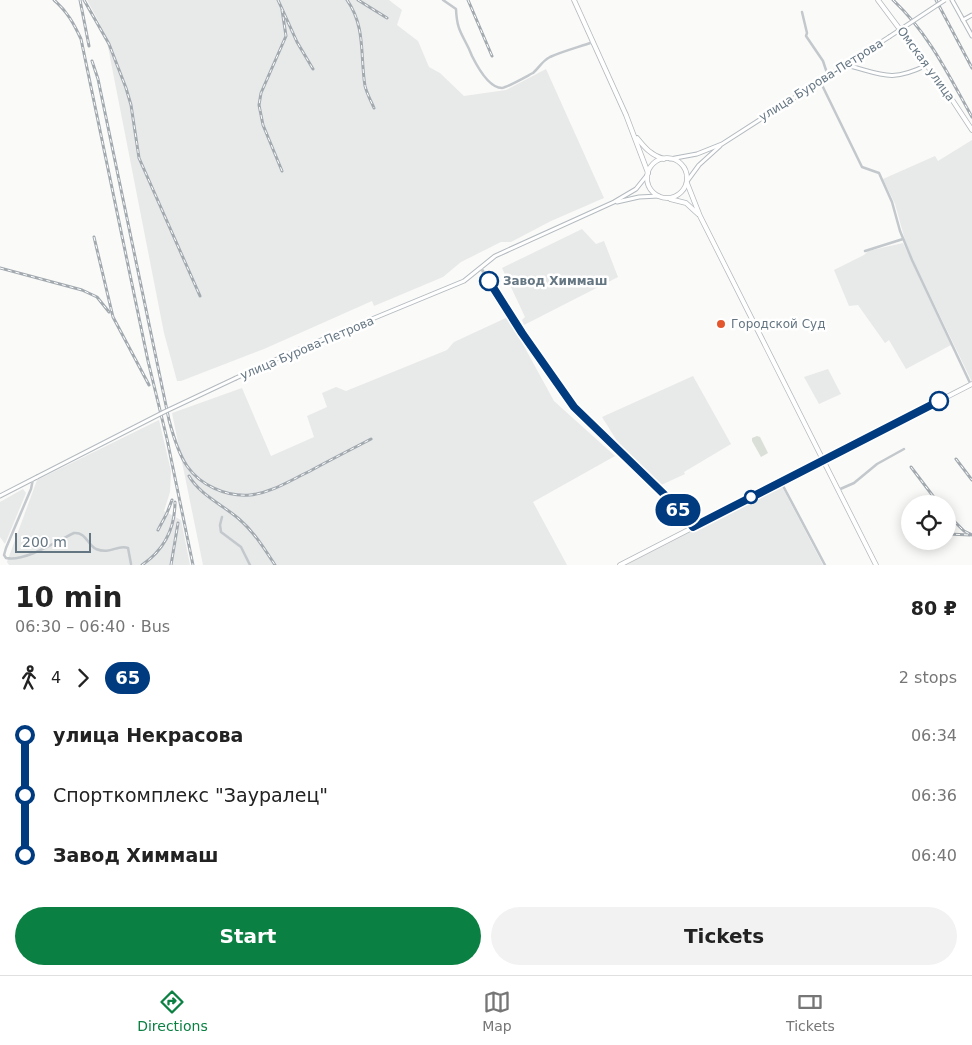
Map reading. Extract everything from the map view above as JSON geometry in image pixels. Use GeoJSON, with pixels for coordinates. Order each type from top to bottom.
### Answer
{"type":"FeatureCollection","features":[{"type":"Feature","properties":{"kind":"main road"},"geometry":{"type":"LineString","coordinates":[[574,0],[634,134],[648,174],[649,186],[658,196],[686,203],[700,216]]}},
{"type":"Feature","properties":{"kind":"main road","name":"Омская улица"},"geometry":{"type":"LineString","coordinates":[[878,0],[927,65],[972,130]]}},
{"type":"Feature","properties":{"kind":"main road","name":"улица Бурова-Петрова"},"geometry":{"type":"LineString","coordinates":[[687,182],[699,165],[722,144],[945,0]]}},
{"type":"Feature","properties":{"kind":"main road"},"geometry":{"type":"LineString","coordinates":[[952,0],[972,36]]}},
{"type":"Feature","properties":{"kind":"main road"},"geometry":{"type":"LineString","coordinates":[[963,20],[972,15]]}},
{"type":"Feature","properties":{"kind":"main road"},"geometry":{"type":"LineString","coordinates":[[854,59],[859,68]]}},
{"type":"Feature","properties":{"kind":"main road"},"geometry":{"type":"LineString","coordinates":[[846,65],[894,76],[905,74],[927,65]]}},
{"type":"Feature","properties":{"kind":"main road"},"geometry":{"type":"LineString","coordinates":[[634,134],[646,150],[656,157],[677,161],[683,167],[700,216],[876,565]]}},
{"type":"Feature","properties":{"kind":"main road","name":"улица Бурова-Петрова"},"geometry":{"type":"LineString","coordinates":[[670,159],[697,154],[722,144]]}},
{"type":"Feature","properties":{"kind":"main road"},"geometry":{"type":"LineString","coordinates":[[648,174],[652,166],[664,159]]}},
{"type":"Feature","properties":{"kind":"main road","name":"улица Бурова-Петрова"},"geometry":{"type":"LineString","coordinates":[[0,496],[164,412],[236,378],[299,349],[454,285],[473,275],[488,260],[495,256],[614,202],[636,189],[648,174]]}},
{"type":"Feature","properties":{"kind":"main road"},"geometry":{"type":"LineString","coordinates":[[665,198],[678,195],[687,182]]}},
{"type":"Feature","properties":{"kind":"main road","name":"улица Бурова-Петрова"},"geometry":{"type":"LineString","coordinates":[[614,202],[639,197],[658,196]]}},
{"type":"Feature","properties":{"kind":"main road"},"geometry":{"type":"LineString","coordinates":[[620,565],[972,384]]}},
{"type":"Feature","properties":{"kind":"street"},"geometry":{"type":"LineString","coordinates":[[443,0],[456,10],[460,34],[476,64],[496,87],[504,88],[510,86],[534,72],[541,63],[550,58],[593,42]]}},
{"type":"Feature","properties":{"kind":"street"},"geometry":{"type":"LineString","coordinates":[[802,12],[806,36],[823,61],[828,76]]}},
{"type":"Feature","properties":{"kind":"street"},"geometry":{"type":"LineString","coordinates":[[820,81],[862,167],[879,173],[892,202],[903,239],[972,384]]}},
{"type":"Feature","properties":{"kind":"street"},"geometry":{"type":"LineString","coordinates":[[865,252],[903,239]]}},
{"type":"Feature","properties":{"kind":"street"},"geometry":{"type":"LineString","coordinates":[[481,268],[507,312],[574,407],[672,502],[693,527]]}},
{"type":"Feature","properties":{"kind":"street"},"geometry":{"type":"LineString","coordinates":[[838,490],[854,483],[877,464],[904,449]]}},
{"type":"Feature","properties":{"kind":"street"},"geometry":{"type":"LineString","coordinates":[[35,478],[6,548],[4,555],[6,558],[12,559],[29,555],[74,533],[79,533],[84,535],[92,546],[101,550],[110,551],[122,546],[128,548],[132,564]]}},
{"type":"Feature","properties":{"kind":"street"},"geometry":{"type":"LineString","coordinates":[[781,482],[824,565]]}},
{"type":"Feature","properties":{"kind":"street"},"geometry":{"type":"LineString","coordinates":[[222,517],[220,532],[241,547],[250,565]]}},
{"type":"Feature","properties":{"kind":"shaded area"},"geometry":{"type":"Polygon","coordinates":[[[87,0],[389,0],[402,10],[397,25],[418,41],[429,67],[440,73],[464,96],[506,90],[546,69],[604,198],[551,221],[511,242],[501,242],[461,262],[443,277],[374,306],[372,301],[264,349],[177,381],[164,333],[107,42],[98,27],[100,24],[87,0]]]}},
{"type":"Feature","properties":{"kind":"shaded area"},"geometry":{"type":"Polygon","coordinates":[[[972,140],[972,382],[913,260],[895,204],[883,179],[935,156],[938,161],[972,140]]]}},
{"type":"Feature","properties":{"kind":"shaded area"},"geometry":{"type":"Polygon","coordinates":[[[582,229],[596,244],[604,241],[618,277],[524,325],[522,320],[525,317],[502,268],[582,229]]]}},
{"type":"Feature","properties":{"kind":"shaded area"},"geometry":{"type":"Polygon","coordinates":[[[903,243],[951,345],[906,369],[889,340],[885,343],[858,305],[849,306],[834,270],[864,255],[868,251],[903,243]]]}},
{"type":"Feature","properties":{"kind":"shaded area"},"geometry":{"type":"Polygon","coordinates":[[[508,317],[554,401],[615,456],[533,502],[567,565],[203,565],[172,413],[242,388],[271,456],[314,437],[307,416],[327,407],[322,393],[336,387],[346,391],[447,350],[454,342],[508,317]]]}},
{"type":"Feature","properties":{"kind":"shaded area"},"geometry":{"type":"Polygon","coordinates":[[[828,369],[841,394],[819,404],[804,377],[828,369]]]}},
{"type":"Feature","properties":{"kind":"shaded area"},"geometry":{"type":"Polygon","coordinates":[[[693,376],[731,444],[684,472],[685,474],[659,486],[619,444],[602,417],[693,376]]]}},
{"type":"Feature","properties":{"kind":"shaded area"},"geometry":{"type":"Polygon","coordinates":[[[159,420],[171,471],[170,492],[164,511],[181,520],[190,565],[9,565],[7,562],[37,480],[159,420]]]}},
{"type":"Feature","properties":{"kind":"shaded area"},"geometry":{"type":"Polygon","coordinates":[[[760,437],[768,453],[761,457],[752,441],[752,438],[760,437]]]}},
{"type":"Feature","properties":{"kind":"shaded area"},"geometry":{"type":"Polygon","coordinates":[[[780,483],[823,565],[623,565],[780,483]]]}},
{"type":"Feature","properties":{"kind":"shaded area"},"geometry":{"type":"Polygon","coordinates":[[[23,489],[26,493],[5,544],[0,537],[0,502],[23,489]]]}},
{"type":"Feature","properties":{"kind":"railway"},"geometry":{"type":"LineString","coordinates":[[54,0],[70,18],[81,39],[148,361],[167,439],[193,565]]}},
{"type":"Feature","properties":{"kind":"railway"},"geometry":{"type":"LineString","coordinates":[[80,0],[89,46]]}},
{"type":"Feature","properties":{"kind":"railway"},"geometry":{"type":"LineString","coordinates":[[84,0],[109,44],[131,105],[139,158],[200,296]]}},
{"type":"Feature","properties":{"kind":"railway"},"geometry":{"type":"LineString","coordinates":[[278,0],[297,42],[313,69]]}},
{"type":"Feature","properties":{"kind":"railway"},"geometry":{"type":"LineString","coordinates":[[347,0],[353,10],[360,31],[365,86],[374,108]]}},
{"type":"Feature","properties":{"kind":"railway"},"geometry":{"type":"LineString","coordinates":[[358,0],[387,18]]}},
{"type":"Feature","properties":{"kind":"railway"},"geometry":{"type":"LineString","coordinates":[[468,0],[492,56]]}},
{"type":"Feature","properties":{"kind":"railway"},"geometry":{"type":"LineString","coordinates":[[893,0],[906,13],[927,41],[946,70],[972,117]]}},
{"type":"Feature","properties":{"kind":"railway"},"geometry":{"type":"LineString","coordinates":[[936,0],[972,68]]}},
{"type":"Feature","properties":{"kind":"railway"},"geometry":{"type":"LineString","coordinates":[[282,10],[286,36],[261,93],[259,105],[263,125],[282,171]]}},
{"type":"Feature","properties":{"kind":"railway"},"geometry":{"type":"LineString","coordinates":[[92,61],[98,79],[169,420],[178,450],[192,473],[206,484],[223,492],[241,495],[258,494],[281,486],[371,439]]}},
{"type":"Feature","properties":{"kind":"railway"},"geometry":{"type":"LineString","coordinates":[[94,237],[113,317],[149,385]]}},
{"type":"Feature","properties":{"kind":"railway"},"geometry":{"type":"LineString","coordinates":[[0,268],[82,290],[97,297],[109,312]]}},
{"type":"Feature","properties":{"kind":"railway"},"geometry":{"type":"LineString","coordinates":[[956,459],[972,480]]}},
{"type":"Feature","properties":{"kind":"railway"},"geometry":{"type":"LineString","coordinates":[[911,467],[932,495]]}},
{"type":"Feature","properties":{"kind":"railway"},"geometry":{"type":"LineString","coordinates":[[189,476],[199,489],[233,514],[249,529],[275,565]]}},
{"type":"Feature","properties":{"kind":"railway"},"geometry":{"type":"LineString","coordinates":[[158,530],[172,500]]}},
{"type":"Feature","properties":{"kind":"railway"},"geometry":{"type":"LineString","coordinates":[[142,565],[150,559],[167,538],[173,521],[175,502]]}},
{"type":"Feature","properties":{"kind":"railway"},"geometry":{"type":"LineString","coordinates":[[171,565],[178,523]]}},
{"type":"Feature","properties":{"kind":"railway"},"geometry":{"type":"LineString","coordinates":[[956,523],[964,531],[972,535]]}},
{"type":"Feature","properties":{"kind":"railway"},"geometry":{"type":"LineString","coordinates":[[956,534],[970,535]]}},
{"type":"Feature","properties":{"kind":"bus line","name":"65"},"geometry":{"type":"LineString","coordinates":[[489,281],[507,312],[574,407],[672,502],[693,527],[939,401]]}},
{"type":"Feature","properties":{"kind":"place","name":"Завод Химмаш"},"geometry":{"type":"Point","coordinates":[489,281]}},
{"type":"Feature","properties":{"kind":"place","name":"Городской Суд"},"geometry":{"type":"Point","coordinates":[721,324]}}]}
